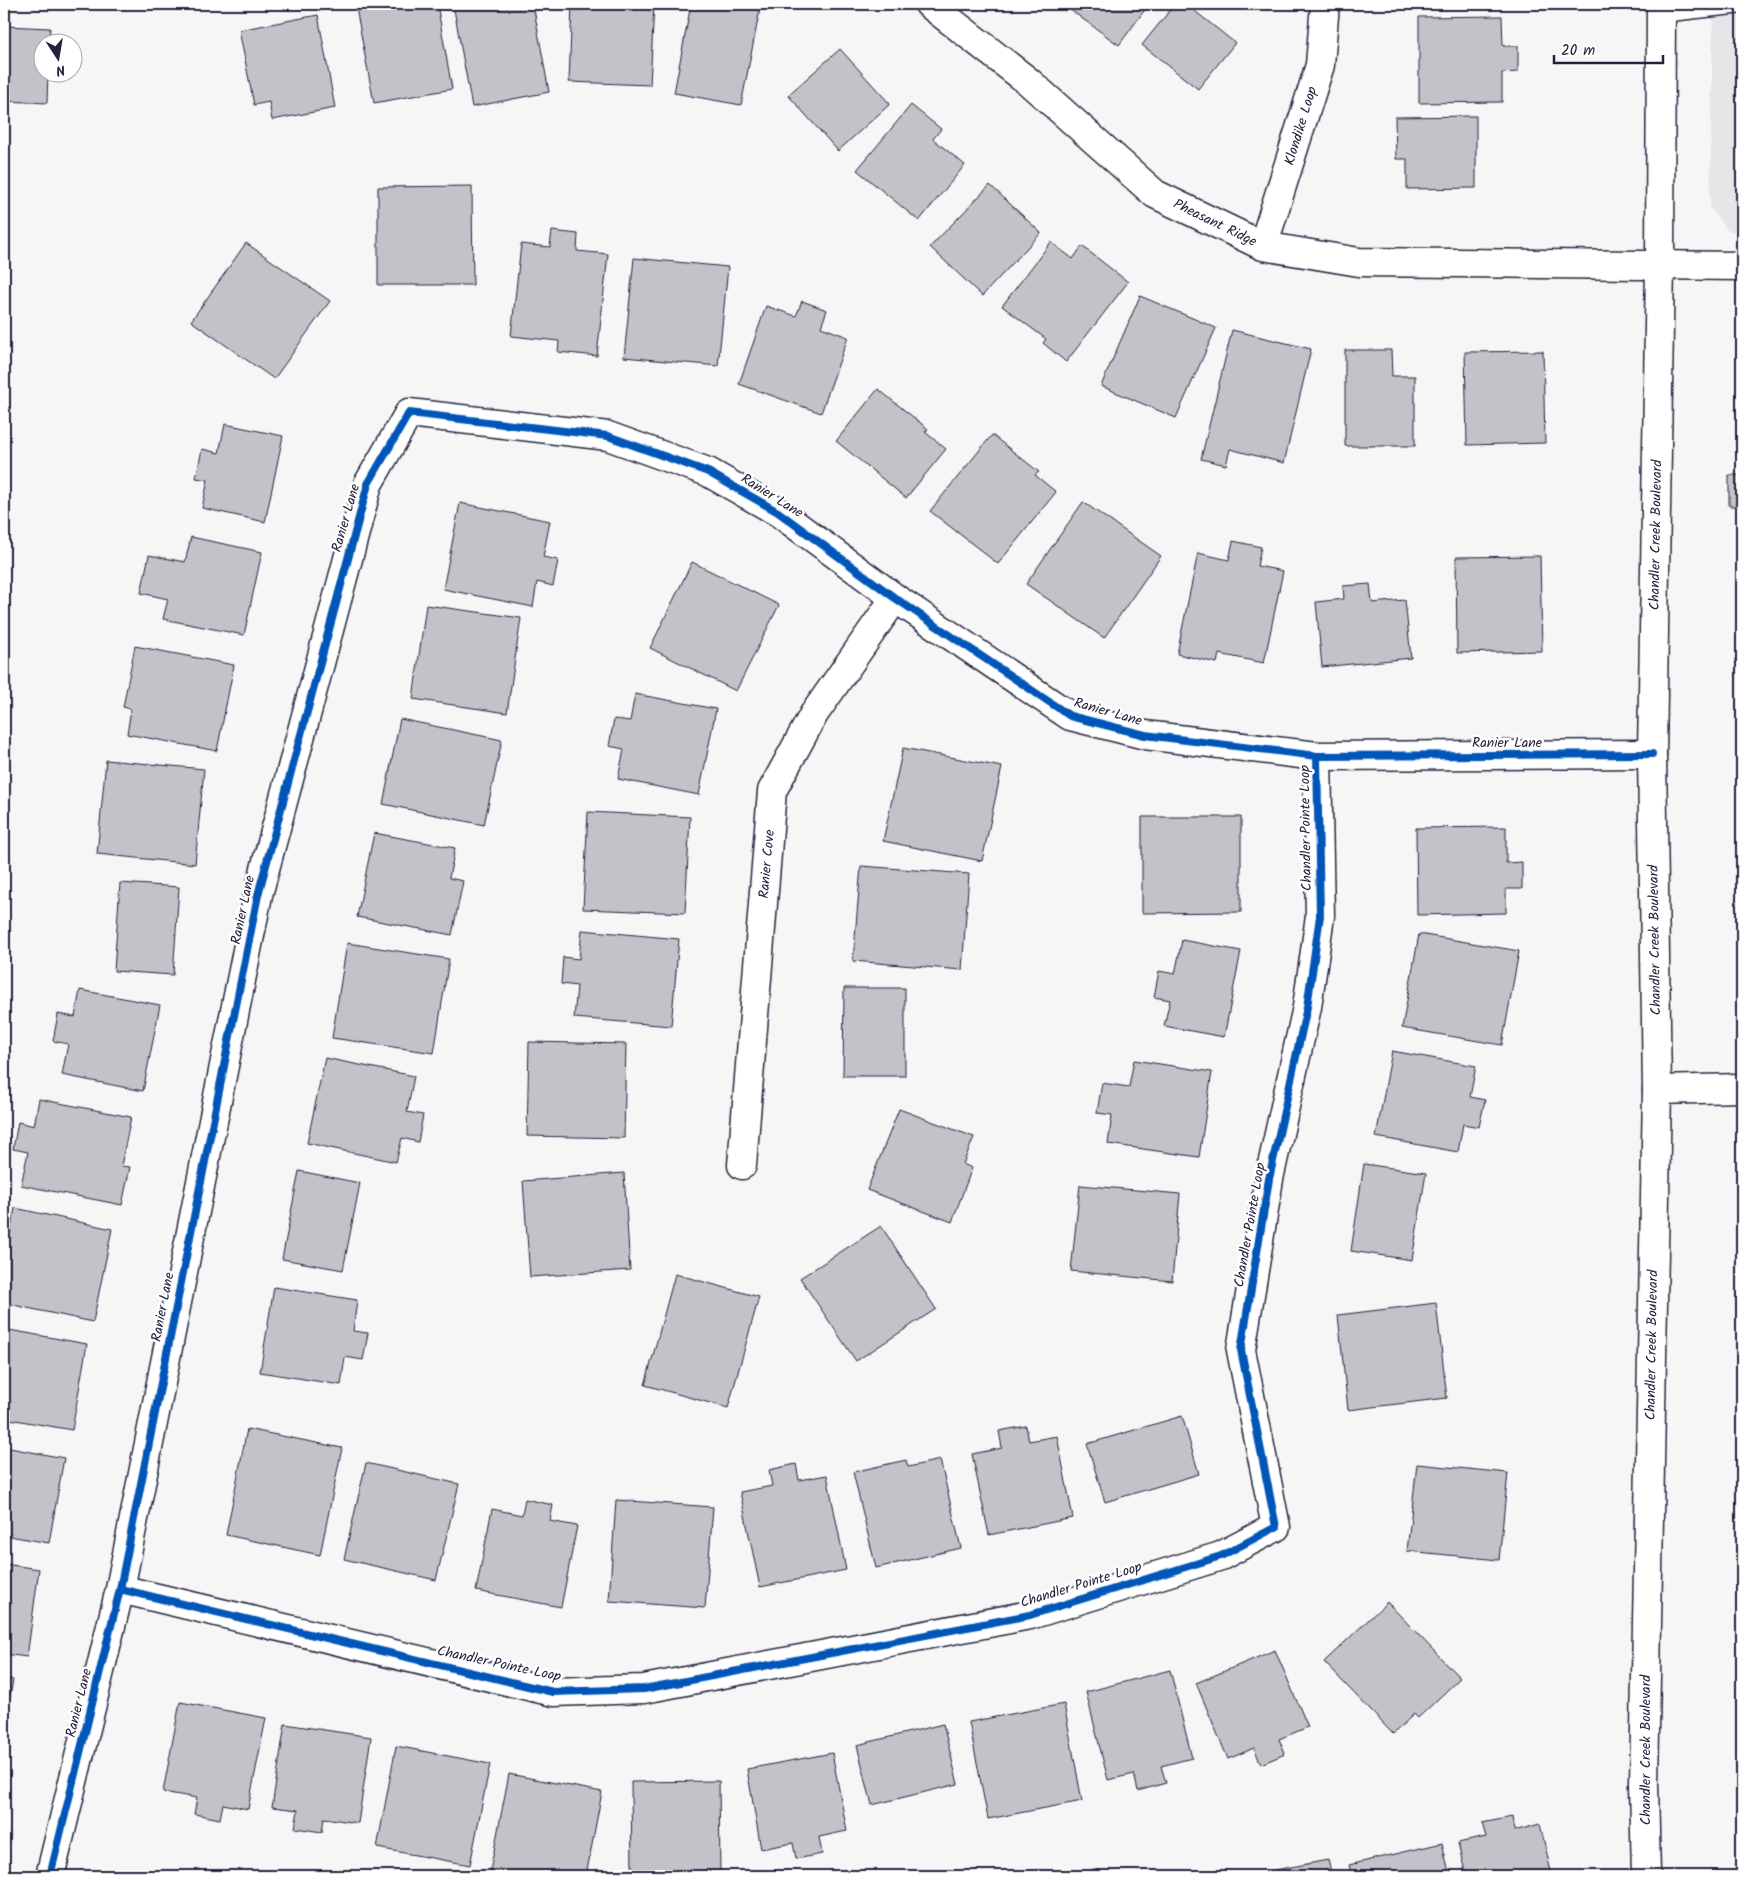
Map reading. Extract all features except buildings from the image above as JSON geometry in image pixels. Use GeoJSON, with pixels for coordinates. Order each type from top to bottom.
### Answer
{"type":"FeatureCollection","features":[{"type":"Feature","properties":{"kind":"street","name":"Pheasant Ridge"},"geometry":{"type":"LineString","coordinates":[[928,4],[1029,82],[1156,194],[1263,246],[1359,262],[1494,265],[1660,264],[1742,266]]}},
{"type":"Feature","properties":{"kind":"street","name":"Klondike Loop"},"geometry":{"type":"LineString","coordinates":[[1263,246],[1320,65],[1325,4]]}},
{"type":"Feature","properties":{"kind":"street","name":"Chandler Creek Boulevard"},"geometry":{"type":"LineString","coordinates":[[1646,1876],[1644,1783],[1657,1090],[1652,754],[1660,264],[1661,8]]}},
{"type":"Feature","properties":{"kind":"street","name":"Ranier Lane"},"geometry":{"type":"LineString","coordinates":[[50,1876],[120,1589],[258,895],[368,484],[409,413],[608,436],[708,472],[778,512],[894,598],[1070,716],[1145,735],[1317,756],[1652,754]]}},
{"type":"Feature","properties":{"kind":"street","name":"Ranier Cove"},"geometry":{"type":"LineString","coordinates":[[742,1165],[772,791],[814,714],[894,598]]}},
{"type":"Feature","properties":{"kind":"street","name":"Chandler Pointe Loop"},"geometry":{"type":"LineString","coordinates":[[120,1589],[553,1692],[644,1690],[1030,1615],[1221,1556],[1276,1527],[1241,1350],[1270,1179],[1307,1007],[1320,916],[1317,756]]}},
{"type":"Feature","properties":{"kind":"street"},"geometry":{"type":"LineString","coordinates":[[1657,1090],[1742,1088]]}},
{"type":"Feature","properties":{"kind":"lane"},"geometry":{"type":"LineString","coordinates":[[1661,8],[1742,4]]}},
{"type":"Feature","properties":{"kind":"shaded area"},"geometry":{"type":"Polygon","coordinates":[[[1713,4],[1742,4],[1742,231],[1728,231],[1710,208],[1713,4]]]}},
{"type":"Feature","properties":{"kind":"cycle path"},"geometry":{"type":"LineString","coordinates":[[50,1876],[120,1589],[258,895],[368,484],[409,413],[608,436],[708,472],[778,512],[895,598],[1070,716],[1145,735],[1317,756],[1652,754]]}},
{"type":"Feature","properties":{"kind":"cycle path"},"geometry":{"type":"LineString","coordinates":[[120,1589],[553,1692],[644,1689],[1030,1615],[1221,1556],[1276,1527],[1241,1350],[1269,1179],[1307,1007],[1320,916],[1317,756]]}}]}
